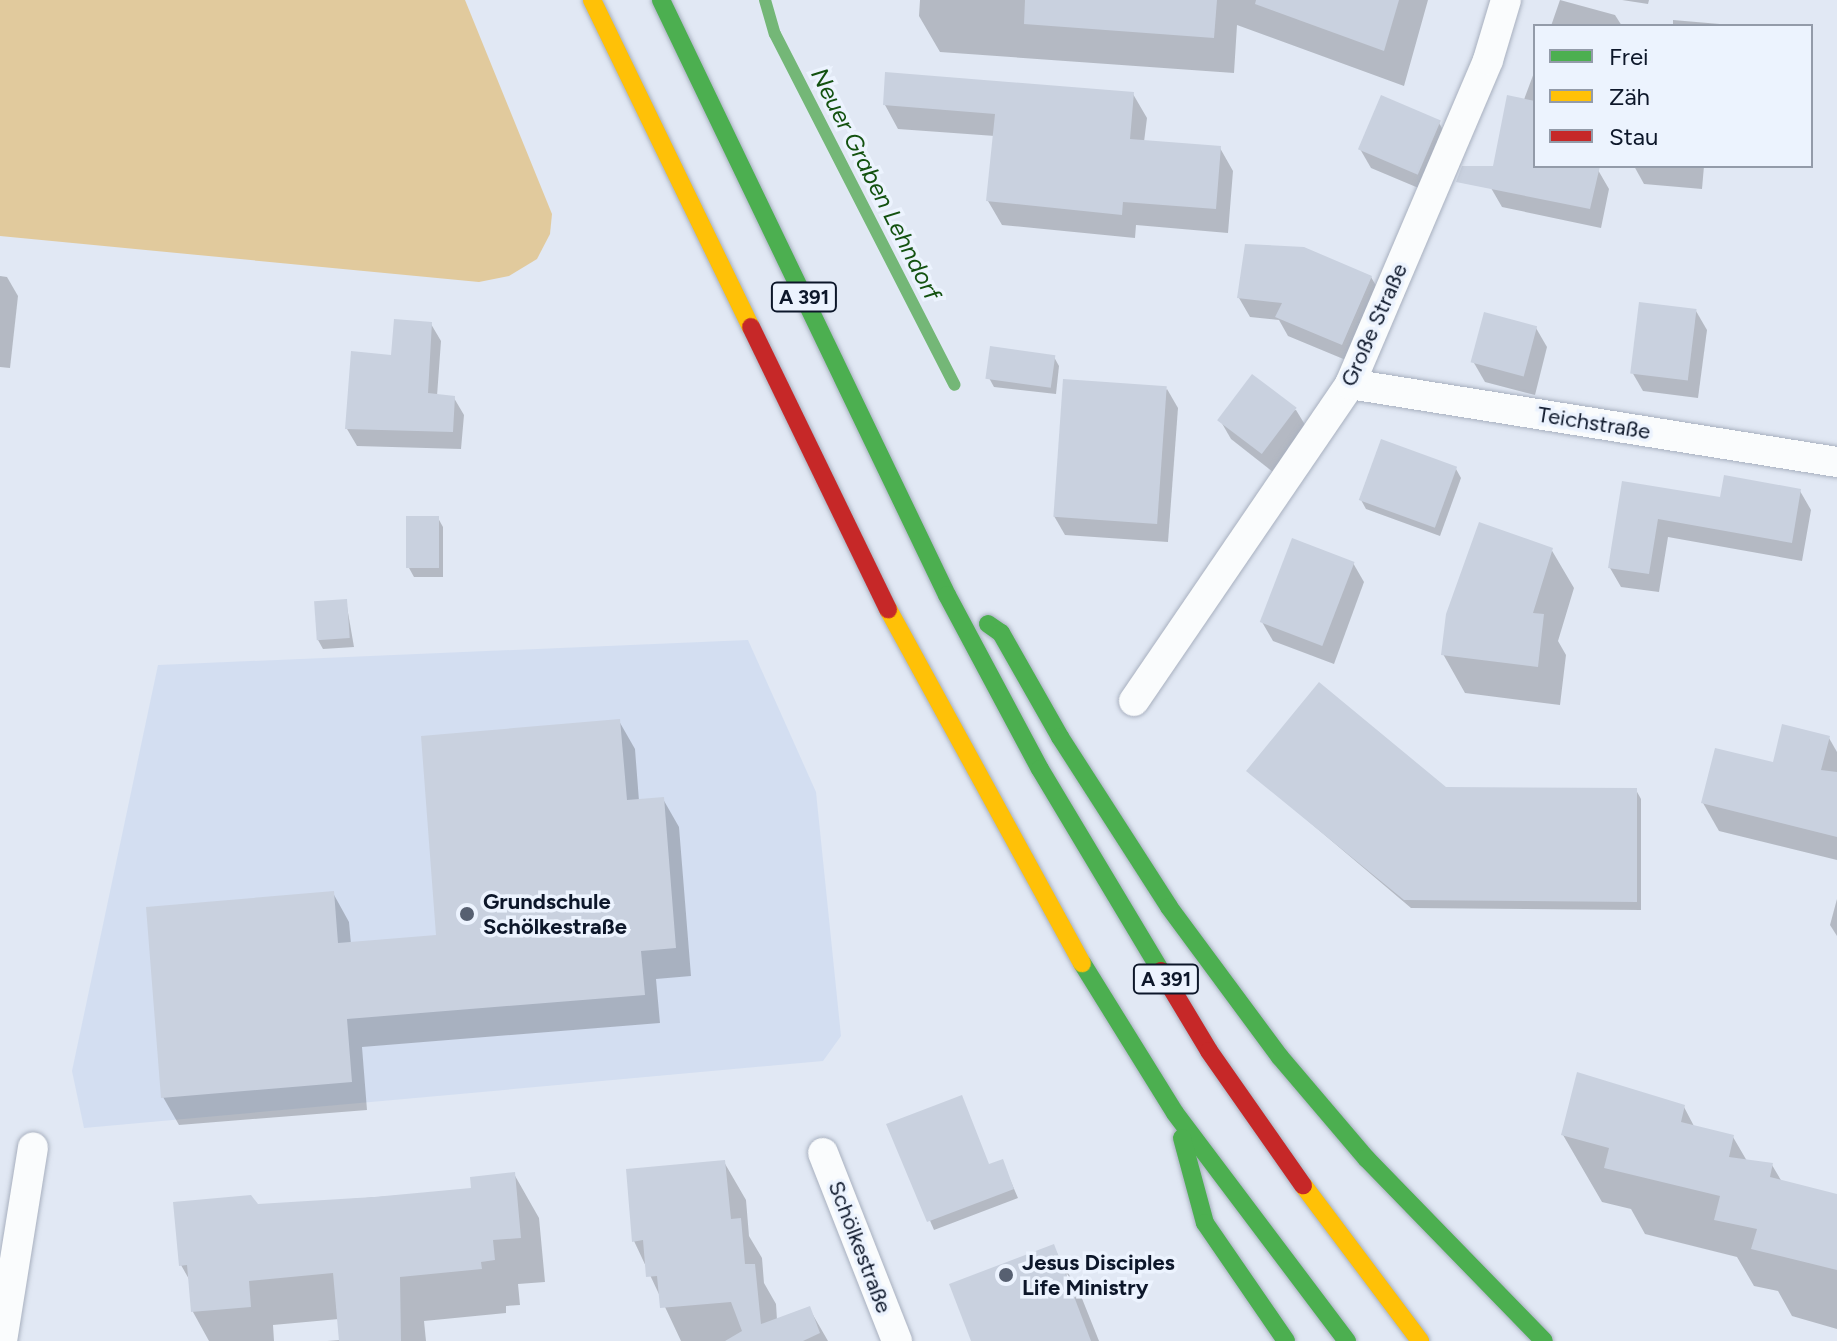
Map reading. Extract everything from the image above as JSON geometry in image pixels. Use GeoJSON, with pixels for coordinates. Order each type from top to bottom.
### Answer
{"type":"FeatureCollection","features":[{"type":"Feature","properties":{"kind":"highway","name":"A 391"},"geometry":{"type":"LineString","coordinates":[[592,0],[918,671],[1041,896],[1175,1113],[1347,1341]]}},
{"type":"Feature","properties":{"kind":"highway","name":"A 391"},"geometry":{"type":"LineString","coordinates":[[661,0],[947,595],[1040,769],[1209,1051],[1335,1232],[1420,1341]]}},
{"type":"Feature","properties":{"kind":"highway"},"geometry":{"type":"LineString","coordinates":[[947,595],[1001,633],[1060,737],[1169,907],[1280,1057],[1366,1158],[1544,1341]]}},
{"type":"Feature","properties":{"kind":"highway"},"geometry":{"type":"LineString","coordinates":[[1175,1113],[1205,1223],[1286,1341]]}},
{"type":"Feature","properties":{"kind":"street","name":"Große Straße"},"geometry":{"type":"LineString","coordinates":[[1134,701],[1350,384],[1488,60],[1506,0]]}},
{"type":"Feature","properties":{"kind":"street","name":"Teichstraße"},"geometry":{"type":"LineString","coordinates":[[1350,384],[1837,462]]}},
{"type":"Feature","properties":{"kind":"street"},"geometry":{"type":"LineString","coordinates":[[2,1341],[33,1147]]}},
{"type":"Feature","properties":{"kind":"street","name":"Schölkestraße"},"geometry":{"type":"LineString","coordinates":[[823,1153],[897,1341]]}},
{"type":"Feature","properties":{"kind":"shaded area"},"geometry":{"type":"Polygon","coordinates":[[[0,0],[465,0],[552,214],[550,234],[537,259],[509,276],[479,282],[0,236],[0,0]]]}},
{"type":"Feature","properties":{"kind":"shaded area","name":"Grundschule Schölkestraße"},"geometry":{"type":"Polygon","coordinates":[[[748,640],[816,792],[841,1036],[823,1061],[84,1128],[72,1071],[158,665],[748,640]]]}},
{"type":"Feature","properties":{"kind":"building"},"geometry":{"type":"Polygon","coordinates":[[[1025,0],[1217,0],[1214,38],[1024,24],[1025,0]]]}},
{"type":"Feature","properties":{"kind":"building"},"geometry":{"type":"Polygon","coordinates":[[[1256,0],[1399,0],[1384,51],[1255,4],[1256,0]]]}},
{"type":"Feature","properties":{"kind":"building"},"geometry":{"type":"Polygon","coordinates":[[[885,72],[1134,92],[1130,139],[1221,146],[1216,209],[1123,202],[1122,215],[986,201],[995,114],[883,105],[885,72]]]}},
{"type":"Feature","properties":{"kind":"building"},"geometry":{"type":"Polygon","coordinates":[[[1381,95],[1441,120],[1418,175],[1358,149],[1381,95]]]}},
{"type":"Feature","properties":{"kind":"building"},"geometry":{"type":"Polygon","coordinates":[[[1507,95],[1533,101],[1533,168],[1600,168],[1590,209],[1456,182],[1462,166],[1493,166],[1507,95]]]}},
{"type":"Feature","properties":{"kind":"building"},"geometry":{"type":"Polygon","coordinates":[[[1245,244],[1304,247],[1372,276],[1342,345],[1275,317],[1282,303],[1237,298],[1245,244]]]}},
{"type":"Feature","properties":{"kind":"building"},"geometry":{"type":"Polygon","coordinates":[[[1639,302],[1697,309],[1688,381],[1630,373],[1639,302]]]}},
{"type":"Feature","properties":{"kind":"building"},"geometry":{"type":"Polygon","coordinates":[[[1484,312],[1537,326],[1524,376],[1471,362],[1484,312]]]}},
{"type":"Feature","properties":{"kind":"building"},"geometry":{"type":"Polygon","coordinates":[[[394,319],[432,322],[428,393],[455,396],[453,432],[345,429],[351,351],[391,355],[394,319]]]}},
{"type":"Feature","properties":{"kind":"building"},"geometry":{"type":"Polygon","coordinates":[[[990,346],[1055,355],[1051,388],[985,379],[990,346]]]}},
{"type":"Feature","properties":{"kind":"building"},"geometry":{"type":"Polygon","coordinates":[[[1252,374],[1297,408],[1262,454],[1217,420],[1252,374]]]}},
{"type":"Feature","properties":{"kind":"building"},"geometry":{"type":"Polygon","coordinates":[[[1063,379],[1167,386],[1157,524],[1053,517],[1063,379]]]}},
{"type":"Feature","properties":{"kind":"building"},"geometry":{"type":"Polygon","coordinates":[[[1381,439],[1457,467],[1435,528],[1359,500],[1381,439]]]}},
{"type":"Feature","properties":{"kind":"building"},"geometry":{"type":"Polygon","coordinates":[[[1724,475],[1801,489],[1792,543],[1658,519],[1649,574],[1608,568],[1622,481],[1720,497],[1724,475]]]}},
{"type":"Feature","properties":{"kind":"building"},"geometry":{"type":"Polygon","coordinates":[[[406,516],[439,516],[439,568],[406,568],[406,516]]]}},
{"type":"Feature","properties":{"kind":"building"},"geometry":{"type":"Polygon","coordinates":[[[1479,522],[1553,548],[1533,613],[1544,614],[1538,667],[1441,655],[1446,614],[1479,522]]]}},
{"type":"Feature","properties":{"kind":"building"},"geometry":{"type":"Polygon","coordinates":[[[1292,538],[1355,562],[1322,646],[1260,622],[1292,538]]]}},
{"type":"Feature","properties":{"kind":"building"},"geometry":{"type":"Polygon","coordinates":[[[347,599],[350,638],[317,640],[314,601],[347,599]]]}},
{"type":"Feature","properties":{"kind":"building"},"geometry":{"type":"Polygon","coordinates":[[[1319,682],[1446,787],[1637,788],[1637,902],[1404,900],[1246,771],[1319,682]]]}},
{"type":"Feature","properties":{"kind":"building"},"geometry":{"type":"Polygon","coordinates":[[[620,719],[627,800],[664,797],[676,948],[641,951],[645,995],[347,1019],[352,1082],[161,1098],[146,907],[334,891],[338,943],[436,935],[421,736],[620,719]]]}},
{"type":"Feature","properties":{"kind":"building"},"geometry":{"type":"Polygon","coordinates":[[[1782,724],[1830,736],[1821,770],[1837,772],[1837,837],[1701,803],[1715,748],[1773,762],[1782,724]]]}},
{"type":"Feature","properties":{"kind":"building"},"geometry":{"type":"Polygon","coordinates":[[[1577,1072],[1685,1105],[1681,1122],[1734,1135],[1729,1157],[1773,1163],[1770,1177],[1837,1194],[1837,1270],[1751,1249],[1757,1229],[1714,1220],[1720,1196],[1604,1168],[1609,1148],[1561,1135],[1577,1072]]]}},
{"type":"Feature","properties":{"kind":"building"},"geometry":{"type":"Polygon","coordinates":[[[962,1095],[989,1164],[1003,1159],[1014,1189],[927,1222],[886,1124],[962,1095]]]}},
{"type":"Feature","properties":{"kind":"building"},"geometry":{"type":"Polygon","coordinates":[[[725,1160],[731,1219],[741,1218],[745,1264],[755,1264],[761,1324],[810,1306],[820,1333],[803,1341],[725,1341],[742,1331],[731,1302],[660,1308],[657,1276],[646,1277],[643,1240],[632,1242],[626,1169],[725,1160]]]}},
{"type":"Feature","properties":{"kind":"building"},"geometry":{"type":"Polygon","coordinates":[[[515,1172],[521,1238],[493,1240],[495,1260],[481,1262],[482,1269],[400,1277],[401,1341],[339,1341],[333,1273],[249,1281],[251,1307],[191,1312],[187,1265],[179,1266],[173,1202],[251,1195],[258,1204],[374,1197],[471,1188],[470,1177],[515,1172]]]}},
{"type":"Feature","properties":{"kind":"building"},"geometry":{"type":"Polygon","coordinates":[[[1054,1244],[1091,1341],[971,1341],[949,1284],[1054,1244]]]}},
{"type":"Feature","properties":{"kind":"waterway","name":"Neuer Graben Lehndorf"},"geometry":{"type":"LineString","coordinates":[[765,0],[775,34],[955,385]]}},
{"type":"Feature","properties":{"kind":"traffic: fast"},"geometry":{"type":"LineString","coordinates":[[661,0],[947,595],[1040,769],[1161,971]]}},
{"type":"Feature","properties":{"kind":"traffic: fast"},"geometry":{"type":"LineString","coordinates":[[988,624],[1001,633],[1060,737],[1169,907],[1280,1057],[1366,1158],[1544,1341]]}},
{"type":"Feature","properties":{"kind":"traffic: fast"},"geometry":{"type":"LineString","coordinates":[[1082,963],[1175,1113],[1347,1341]]}},
{"type":"Feature","properties":{"kind":"traffic: fast"},"geometry":{"type":"LineString","coordinates":[[1182,1138],[1205,1223],[1286,1341]]}},
{"type":"Feature","properties":{"kind":"traffic: slow"},"geometry":{"type":"LineString","coordinates":[[592,0],[751,327]]}},
{"type":"Feature","properties":{"kind":"traffic: slow"},"geometry":{"type":"LineString","coordinates":[[888,609],[1082,963]]}},
{"type":"Feature","properties":{"kind":"traffic: slow"},"geometry":{"type":"LineString","coordinates":[[1303,1185],[1420,1341]]}},
{"type":"Feature","properties":{"kind":"traffic: jam"},"geometry":{"type":"LineString","coordinates":[[751,327],[888,609]]}},
{"type":"Feature","properties":{"kind":"traffic: jam"},"geometry":{"type":"LineString","coordinates":[[1161,971],[1209,1051],[1303,1185]]}},
{"type":"Feature","properties":{"kind":"place","name":"Grundschule Schölkestraße"},"geometry":{"type":"Point","coordinates":[467,914]}},
{"type":"Feature","properties":{"kind":"place","name":"Jesus Disciples Life Ministry"},"geometry":{"type":"Point","coordinates":[1006,1275]}}]}
